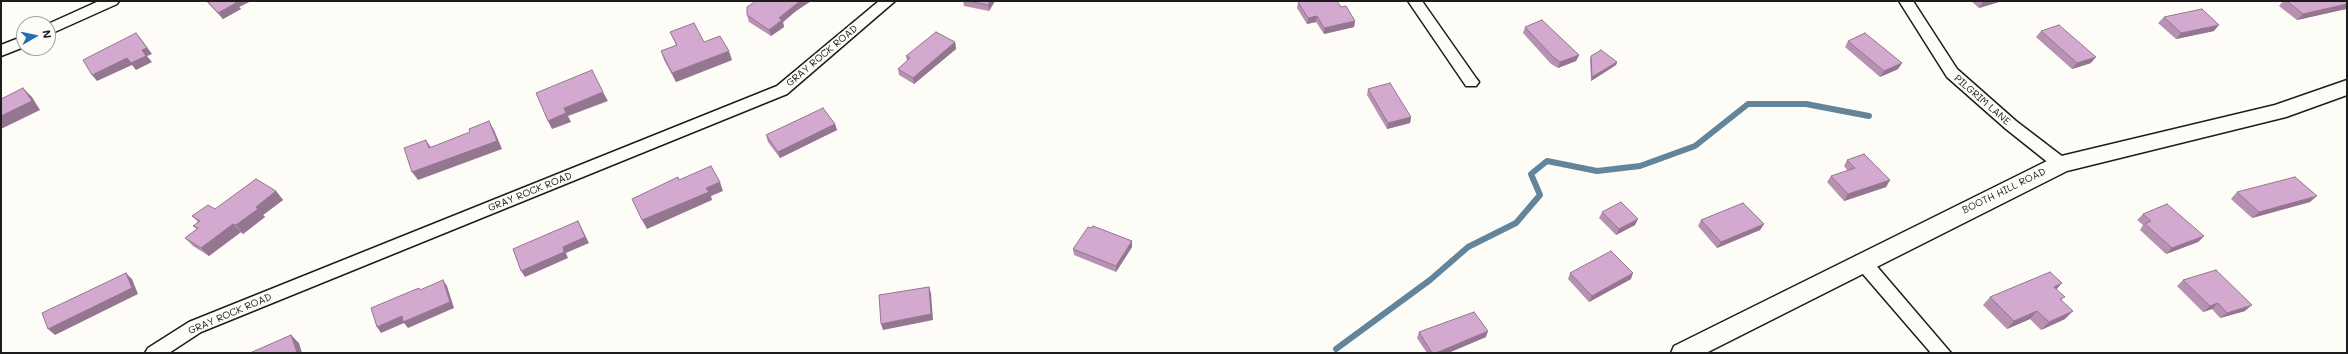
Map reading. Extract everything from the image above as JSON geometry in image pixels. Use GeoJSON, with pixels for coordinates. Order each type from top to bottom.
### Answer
{"type":"FeatureCollection","features":[{"type":"Feature","properties":{"kind":"street"},"geometry":{"type":"LineString","coordinates":[[56,26],[112,1]]}},
{"type":"Feature","properties":{"kind":"street","name":"GRAY ROCK ROAD"},"geometry":{"type":"LineString","coordinates":[[154,353],[195,327],[782,90],[888,1]]}},
{"type":"Feature","properties":{"kind":"street"},"geometry":{"type":"LineString","coordinates":[[1414,1],[1472,82]]}},
{"type":"Feature","properties":{"kind":"street","name":"PILGRIM LANE"},"geometry":{"type":"LineString","coordinates":[[1906,1],[1952,73],[2011,125],[2060,164]]}},
{"type":"Feature","properties":{"kind":"street"},"geometry":{"type":"LineString","coordinates":[[1,51],[16,44]]}},
{"type":"Feature","properties":{"kind":"street","name":"BOOTH HILL ROAD"},"geometry":{"type":"LineString","coordinates":[[1683,353],[2060,164],[2279,112],[2347,88]]}},
{"type":"Feature","properties":{"kind":"street"},"geometry":{"type":"LineString","coordinates":[[1862,262],[1942,353]]}},
{"type":"Feature","properties":{"kind":"building"},"geometry":{"type":"Polygon","coordinates":[[[207,1],[234,1],[236,3],[218,13],[207,1]]]}},
{"type":"Feature","properties":{"kind":"building"},"geometry":{"type":"Polygon","coordinates":[[[756,1],[800,1],[779,18],[782,20],[769,30],[747,15],[747,7],[756,1]]]}},
{"type":"Feature","properties":{"kind":"building"},"geometry":{"type":"Polygon","coordinates":[[[968,1],[990,1],[988,5],[968,1]]]}},
{"type":"Feature","properties":{"kind":"building"},"geometry":{"type":"Polygon","coordinates":[[[1337,1],[1341,7],[1346,6],[1355,21],[1324,28],[1317,16],[1308,18],[1298,2],[1337,1]]]}},
{"type":"Feature","properties":{"kind":"building"},"geometry":{"type":"Polygon","coordinates":[[[2287,1],[2347,1],[2347,4],[2303,14],[2287,1]]]}},
{"type":"Feature","properties":{"kind":"building"},"geometry":{"type":"Polygon","coordinates":[[[2202,9],[2219,25],[2181,33],[2164,17],[2202,9]]]}},
{"type":"Feature","properties":{"kind":"building"},"geometry":{"type":"Polygon","coordinates":[[[1542,20],[1579,55],[1560,62],[1553,57],[1525,27],[1542,20]]]}},
{"type":"Feature","properties":{"kind":"building"},"geometry":{"type":"Polygon","coordinates":[[[694,23],[704,42],[720,36],[729,51],[672,73],[661,51],[677,45],[670,32],[694,23]]]}},
{"type":"Feature","properties":{"kind":"building"},"geometry":{"type":"Polygon","coordinates":[[[2059,25],[2096,57],[2077,63],[2041,31],[2059,25]]]}},
{"type":"Feature","properties":{"kind":"building"},"geometry":{"type":"Polygon","coordinates":[[[936,32],[955,42],[913,78],[898,69],[910,58],[906,56],[936,32]]]}},
{"type":"Feature","properties":{"kind":"building"},"geometry":{"type":"Polygon","coordinates":[[[136,33],[147,48],[142,50],[146,56],[131,63],[127,58],[92,75],[83,60],[136,33]]]}},
{"type":"Feature","properties":{"kind":"building"},"geometry":{"type":"Polygon","coordinates":[[[1865,33],[1902,63],[1884,71],[1848,41],[1865,33]]]}},
{"type":"Feature","properties":{"kind":"building"},"geometry":{"type":"Polygon","coordinates":[[[1601,50],[1617,62],[1592,77],[1591,56],[1601,50]]]}},
{"type":"Feature","properties":{"kind":"building"},"geometry":{"type":"Polygon","coordinates":[[[592,70],[603,92],[564,108],[566,113],[548,121],[536,93],[592,70]]]}},
{"type":"Feature","properties":{"kind":"building"},"geometry":{"type":"Polygon","coordinates":[[[1390,83],[1411,117],[1388,123],[1368,89],[1390,83]]]}},
{"type":"Feature","properties":{"kind":"building"},"geometry":{"type":"Polygon","coordinates":[[[23,88],[32,101],[1,116],[1,99],[23,88]]]}},
{"type":"Feature","properties":{"kind":"building"},"geometry":{"type":"Polygon","coordinates":[[[823,108],[835,124],[778,152],[766,135],[823,108]]]}},
{"type":"Feature","properties":{"kind":"building"},"geometry":{"type":"Polygon","coordinates":[[[489,121],[497,141],[412,172],[404,148],[426,140],[429,148],[470,132],[469,129],[489,121]]]}},
{"type":"Feature","properties":{"kind":"building"},"geometry":{"type":"Polygon","coordinates":[[[1864,154],[1890,180],[1848,194],[1831,176],[1855,168],[1847,160],[1864,154]]]}},
{"type":"Feature","properties":{"kind":"building"},"geometry":{"type":"Polygon","coordinates":[[[711,166],[720,182],[706,188],[709,192],[642,220],[632,199],[678,177],[679,180],[711,166]]]}},
{"type":"Feature","properties":{"kind":"building"},"geometry":{"type":"Polygon","coordinates":[[[2295,177],[2317,196],[2259,212],[2237,192],[2295,177]]]}},
{"type":"Feature","properties":{"kind":"building"},"geometry":{"type":"Polygon","coordinates":[[[256,179],[276,191],[256,207],[258,209],[236,225],[233,224],[201,248],[185,238],[198,228],[193,226],[200,221],[192,216],[208,205],[215,209],[256,179]]]}},
{"type":"Feature","properties":{"kind":"building"},"geometry":{"type":"Polygon","coordinates":[[[1621,202],[1638,219],[1619,229],[1602,212],[1621,202]]]}},
{"type":"Feature","properties":{"kind":"building"},"geometry":{"type":"Polygon","coordinates":[[[1743,203],[1764,224],[1721,242],[1701,220],[1743,203]]]}},
{"type":"Feature","properties":{"kind":"building"},"geometry":{"type":"Polygon","coordinates":[[[2167,204],[2204,236],[2172,248],[2145,224],[2151,221],[2143,214],[2167,204]]]}},
{"type":"Feature","properties":{"kind":"building"},"geometry":{"type":"Polygon","coordinates":[[[578,221],[585,237],[563,247],[564,252],[521,271],[513,249],[578,221]]]}},
{"type":"Feature","properties":{"kind":"building"},"geometry":{"type":"Polygon","coordinates":[[[1093,226],[1132,241],[1116,266],[1073,249],[1088,227],[1092,228],[1093,226]]]}},
{"type":"Feature","properties":{"kind":"building"},"geometry":{"type":"Polygon","coordinates":[[[1611,251],[1633,273],[1592,296],[1570,273],[1611,251]]]}},
{"type":"Feature","properties":{"kind":"building"},"geometry":{"type":"Polygon","coordinates":[[[2216,270],[2252,305],[2227,313],[2218,303],[2210,306],[2183,280],[2216,270]]]}},
{"type":"Feature","properties":{"kind":"building"},"geometry":{"type":"Polygon","coordinates":[[[2050,272],[2062,283],[2054,287],[2065,297],[2060,299],[2073,311],[2049,322],[2037,311],[2014,321],[1990,297],[2050,272]]]}},
{"type":"Feature","properties":{"kind":"building"},"geometry":{"type":"Polygon","coordinates":[[[126,273],[132,288],[48,329],[42,313],[126,273]]]}},
{"type":"Feature","properties":{"kind":"building"},"geometry":{"type":"Polygon","coordinates":[[[443,280],[450,302],[403,322],[402,316],[377,327],[371,308],[419,288],[420,290],[443,280]]]}},
{"type":"Feature","properties":{"kind":"building"},"geometry":{"type":"Polygon","coordinates":[[[929,287],[931,314],[881,324],[879,295],[929,287]]]}},
{"type":"Feature","properties":{"kind":"building"},"geometry":{"type":"Polygon","coordinates":[[[1474,312],[1488,331],[1436,353],[1432,353],[1419,332],[1474,312]]]}},
{"type":"Feature","properties":{"kind":"building"},"geometry":{"type":"Polygon","coordinates":[[[291,335],[297,353],[250,353],[291,335]]]}},
{"type":"Feature","properties":{"kind":"waterway"},"geometry":{"type":"LineString","coordinates":[[1336,349],[1430,280],[1468,247],[1516,223],[1540,195],[1531,174],[1547,161],[1597,171],[1640,166],[1695,146],[1748,104],[1806,104],[1869,116]]}}]}
